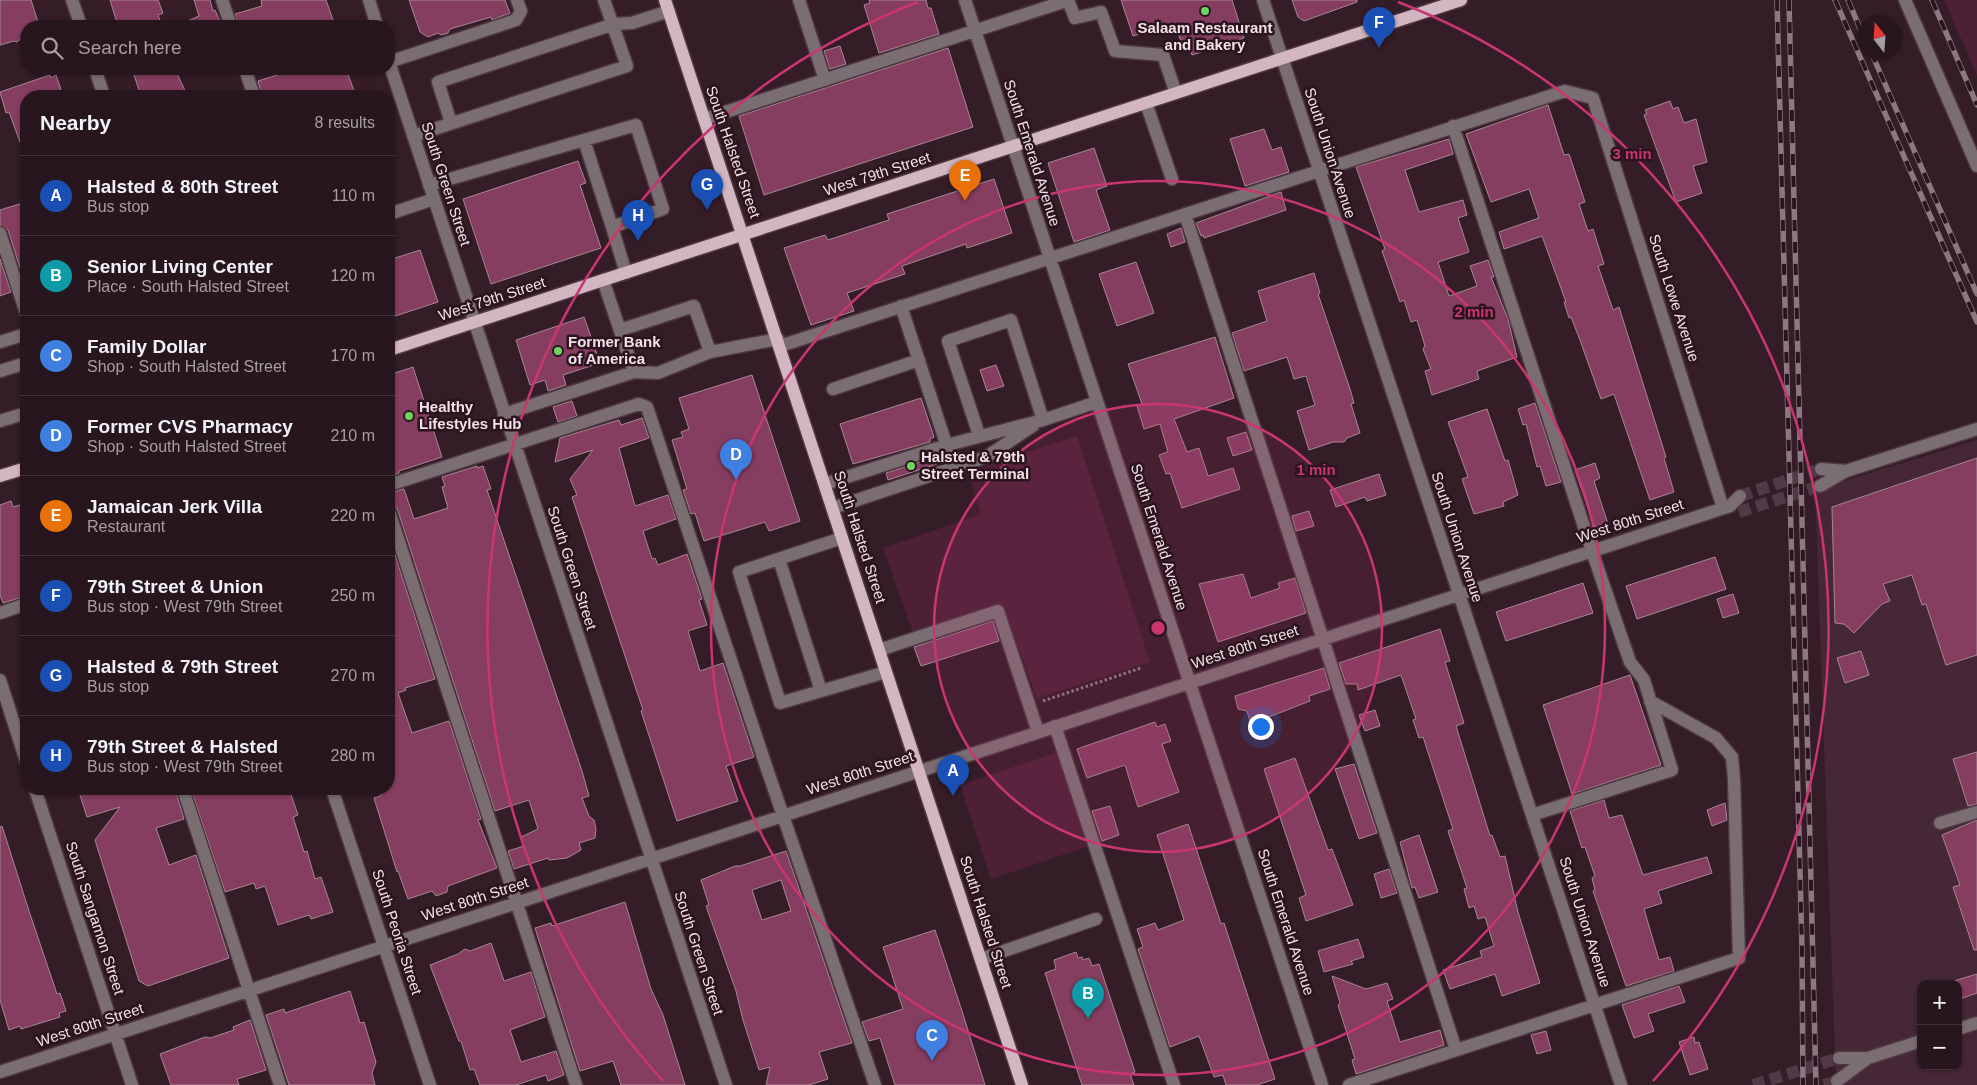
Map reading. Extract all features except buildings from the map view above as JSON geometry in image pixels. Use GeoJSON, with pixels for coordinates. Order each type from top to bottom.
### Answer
{"type":"FeatureCollection","features":[{"type":"Feature","properties":{"kind":"main road","name":"West 79th Street"},"geometry":{"type":"LineString","coordinates":[[395,348],[1461,0]]}},
{"type":"Feature","properties":{"kind":"main road","name":"South Halsted Street"},"geometry":{"type":"LineString","coordinates":[[667,6],[744,234],[1022,1085]]}},
{"type":"Feature","properties":{"kind":"main road"},"geometry":{"type":"LineString","coordinates":[[0,476],[20,470]]}},
{"type":"Feature","properties":{"kind":"street"},"geometry":{"type":"LineString","coordinates":[[72,0],[79,20]]}},
{"type":"Feature","properties":{"kind":"street"},"geometry":{"type":"LineString","coordinates":[[222,0],[229,20]]}},
{"type":"Feature","properties":{"kind":"street"},"geometry":{"type":"LineString","coordinates":[[369,0],[375,20]]}},
{"type":"Feature","properties":{"kind":"street"},"geometry":{"type":"LineString","coordinates":[[395,60],[516,20],[520,17],[521,11],[517,0]]}},
{"type":"Feature","properties":{"kind":"street"},"geometry":{"type":"LineString","coordinates":[[413,136],[626,66],[614,24],[604,0]]}},
{"type":"Feature","properties":{"kind":"street"},"geometry":{"type":"LineString","coordinates":[[799,0],[825,80]]}},
{"type":"Feature","properties":{"kind":"street","name":"South Emerald Avenue"},"geometry":{"type":"LineString","coordinates":[[965,0],[1322,1085]]}},
{"type":"Feature","properties":{"kind":"street"},"geometry":{"type":"LineString","coordinates":[[704,119],[1069,0],[1075,18],[1101,12],[1115,52],[1163,55],[1176,93]]}},
{"type":"Feature","properties":{"kind":"street","name":"South Union Avenue"},"geometry":{"type":"LineString","coordinates":[[1263,0],[1621,1085]]}},
{"type":"Feature","properties":{"kind":"street"},"geometry":{"type":"LineString","coordinates":[[1905,0],[1977,166]]}},
{"type":"Feature","properties":{"kind":"street"},"geometry":{"type":"LineString","coordinates":[[451,123],[438,82],[614,24],[632,23],[667,6]]}},
{"type":"Feature","properties":{"kind":"street"},"geometry":{"type":"LineString","coordinates":[[97,75],[102,90]]}},
{"type":"Feature","properties":{"kind":"street"},"geometry":{"type":"LineString","coordinates":[[247,75],[252,90]]}},
{"type":"Feature","properties":{"kind":"street","name":"South Green Street"},"geometry":{"type":"LineString","coordinates":[[393,75],[726,1085]]}},
{"type":"Feature","properties":{"kind":"street","name":"South Lowe Avenue"},"geometry":{"type":"LineString","coordinates":[[1453,126],[1565,91],[1593,98],[1731,509]]}},
{"type":"Feature","properties":{"kind":"street"},"geometry":{"type":"LineString","coordinates":[[1146,103],[1172,179]]}},
{"type":"Feature","properties":{"kind":"street"},"geometry":{"type":"LineString","coordinates":[[429,185],[636,125],[663,209],[612,227]]}},
{"type":"Feature","properties":{"kind":"street"},"geometry":{"type":"LineString","coordinates":[[504,414],[634,372],[658,373],[710,352],[779,343],[901,306],[1453,126],[1630,662],[1644,680],[1672,770],[1532,815]]}},
{"type":"Feature","properties":{"kind":"street"},"geometry":{"type":"LineString","coordinates":[[584,140],[626,272]]}},
{"type":"Feature","properties":{"kind":"street"},"geometry":{"type":"LineString","coordinates":[[395,212],[434,200]]}},
{"type":"Feature","properties":{"kind":"street"},"geometry":{"type":"LineString","coordinates":[[1185,214],[1456,1050]]}},
{"type":"Feature","properties":{"kind":"street"},"geometry":{"type":"LineString","coordinates":[[0,233],[20,295]]}},
{"type":"Feature","properties":{"kind":"street"},"geometry":{"type":"LineString","coordinates":[[603,280],[634,372]]}},
{"type":"Feature","properties":{"kind":"street"},"geometry":{"type":"LineString","coordinates":[[620,330],[694,306],[710,352]]}},
{"type":"Feature","properties":{"kind":"street"},"geometry":{"type":"LineString","coordinates":[[901,306],[954,468]]}},
{"type":"Feature","properties":{"kind":"street"},"geometry":{"type":"LineString","coordinates":[[979,435],[948,340],[1011,320],[1043,420]]}},
{"type":"Feature","properties":{"kind":"street"},"geometry":{"type":"LineString","coordinates":[[0,342],[20,336]]}},
{"type":"Feature","properties":{"kind":"street"},"geometry":{"type":"LineString","coordinates":[[833,389],[919,360]]}},
{"type":"Feature","properties":{"kind":"street"},"geometry":{"type":"LineString","coordinates":[[0,371],[20,365]]}},
{"type":"Feature","properties":{"kind":"street"},"geometry":{"type":"LineString","coordinates":[[825,484],[947,444],[1043,420],[1097,402]]}},
{"type":"Feature","properties":{"kind":"street"},"geometry":{"type":"LineString","coordinates":[[395,484],[638,404],[647,407],[875,1085]]}},
{"type":"Feature","properties":{"kind":"street"},"geometry":{"type":"LineString","coordinates":[[0,422],[20,415]]}},
{"type":"Feature","properties":{"kind":"street"},"geometry":{"type":"LineString","coordinates":[[833,508],[986,457],[1043,420]]}},
{"type":"Feature","properties":{"kind":"street"},"geometry":{"type":"LineString","coordinates":[[1820,486],[1846,471],[1977,429]]}},
{"type":"Feature","properties":{"kind":"street"},"geometry":{"type":"LineString","coordinates":[[1821,469],[1846,471]]}},
{"type":"Feature","properties":{"kind":"street","name":"West 80th Street"},"geometry":{"type":"LineString","coordinates":[[0,1072],[1592,550],[1731,509],[1740,496]]}},
{"type":"Feature","properties":{"kind":"street"},"geometry":{"type":"LineString","coordinates":[[395,530],[576,1085]]}},
{"type":"Feature","properties":{"kind":"street"},"geometry":{"type":"LineString","coordinates":[[842,538],[739,572],[780,703],[886,672]]}},
{"type":"Feature","properties":{"kind":"street"},"geometry":{"type":"LineString","coordinates":[[779,559],[821,691]]}},
{"type":"Feature","properties":{"kind":"street"},"geometry":{"type":"LineString","coordinates":[[0,613],[20,606]]}},
{"type":"Feature","properties":{"kind":"street"},"geometry":{"type":"LineString","coordinates":[[879,650],[998,611],[1038,732]]}},
{"type":"Feature","properties":{"kind":"street"},"geometry":{"type":"LineString","coordinates":[[0,680],[20,742]]}},
{"type":"Feature","properties":{"kind":"street"},"geometry":{"type":"LineString","coordinates":[[1350,1085],[1739,958],[1732,757],[1716,738],[1650,701]]}},
{"type":"Feature","properties":{"kind":"street"},"geometry":{"type":"LineString","coordinates":[[1055,726],[1174,1085]]}},
{"type":"Feature","properties":{"kind":"street","name":"South Sangamon Street"},"geometry":{"type":"LineString","coordinates":[[37,795],[132,1085]]}},
{"type":"Feature","properties":{"kind":"street"},"geometry":{"type":"LineString","coordinates":[[185,795],[280,1085]]}},
{"type":"Feature","properties":{"kind":"street","name":"South Peoria Street"},"geometry":{"type":"LineString","coordinates":[[334,795],[430,1085]]}},
{"type":"Feature","properties":{"kind":"street"},"geometry":{"type":"LineString","coordinates":[[1940,823],[1977,812]]}},
{"type":"Feature","properties":{"kind":"street"},"geometry":{"type":"LineString","coordinates":[[981,959],[1096,919]]}},
{"type":"Feature","properties":{"kind":"street"},"geometry":{"type":"LineString","coordinates":[[1962,1028],[1977,1023]]}},
{"type":"Feature","properties":{"kind":"street"},"geometry":{"type":"LineString","coordinates":[[1839,1058],[1868,1058],[1917,1042]]}},
{"type":"Feature","properties":{"kind":"street"},"geometry":{"type":"LineString","coordinates":[[1837,1081],[1868,1058]]}},
{"type":"Feature","properties":{"kind":"path"},"geometry":{"type":"LineString","coordinates":[[1036,704],[1141,668]]}},
{"type":"Feature","properties":{"kind":"shaded area"},"geometry":{"type":"Polygon","coordinates":[[[1944,0],[1977,0],[1977,75],[1944,0]]]}},
{"type":"Feature","properties":{"kind":"shaded area"},"geometry":{"type":"Polygon","coordinates":[[[1077,436],[1150,662],[1037,698],[1003,604],[913,633],[883,548],[981,514],[968,472],[1077,436]]]}},
{"type":"Feature","properties":{"kind":"shaded area"},"geometry":{"type":"Polygon","coordinates":[[[1977,440],[1977,1085],[1836,1085],[1815,490],[1977,440]]]}},
{"type":"Feature","properties":{"kind":"shaded area"},"geometry":{"type":"Polygon","coordinates":[[[1058,752],[1089,846],[991,879],[960,785],[1058,752]]]}},
{"type":"Feature","properties":{"kind":"tunnel"},"geometry":{"type":"LineString","coordinates":[[1740,496],[1821,469]]}},
{"type":"Feature","properties":{"kind":"tunnel"},"geometry":{"type":"LineString","coordinates":[[1739,512],[1820,486]]}},
{"type":"Feature","properties":{"kind":"tunnel"},"geometry":{"type":"LineString","coordinates":[[1753,1085],[1839,1058]]}},
{"type":"Feature","properties":{"kind":"tunnel"},"geometry":{"type":"LineString","coordinates":[[1824,1085],[1837,1081]]}},
{"type":"Feature","properties":{"kind":"railway"},"geometry":{"type":"LineString","coordinates":[[1777,0],[1802,949],[1803,1085]]}},
{"type":"Feature","properties":{"kind":"railway"},"geometry":{"type":"LineString","coordinates":[[1789,0],[1816,1085]]}},
{"type":"Feature","properties":{"kind":"railway"},"geometry":{"type":"LineString","coordinates":[[1835,0],[1977,322]]}},
{"type":"Feature","properties":{"kind":"railway"},"geometry":{"type":"LineString","coordinates":[[1848,0],[1857,21]]}},
{"type":"Feature","properties":{"kind":"railway"},"geometry":{"type":"LineString","coordinates":[[1932,0],[1977,105]]}},
{"type":"Feature","properties":{"kind":"railway"},"geometry":{"type":"LineString","coordinates":[[1875,60],[1977,294]]}},
{"type":"Feature","properties":{"kind":"place","name":"Salaam Restaurant and Bakery"},"geometry":{"type":"Point","coordinates":[1205,11]}},
{"type":"Feature","properties":{"kind":"place","name":"79th Street & Union"},"geometry":{"type":"Point","coordinates":[1379,48]}},
{"type":"Feature","properties":{"kind":"place","name":"Jamaican Jerk Villa"},"geometry":{"type":"Point","coordinates":[965,201]}},
{"type":"Feature","properties":{"kind":"place","name":"Halsted & 79th Street"},"geometry":{"type":"Point","coordinates":[707,210]}},
{"type":"Feature","properties":{"kind":"place","name":"79th Street & Halsted"},"geometry":{"type":"Point","coordinates":[638,241]}},
{"type":"Feature","properties":{"kind":"place","name":"Former Bank of America"},"geometry":{"type":"Point","coordinates":[558,351]}},
{"type":"Feature","properties":{"kind":"place","name":"Healthy Lifestyles Hub"},"geometry":{"type":"Point","coordinates":[409,416]}},
{"type":"Feature","properties":{"kind":"place","name":"Halsted & 79th Street Terminal"},"geometry":{"type":"Point","coordinates":[911,466]}},
{"type":"Feature","properties":{"kind":"place","name":"Former CVS Pharmacy"},"geometry":{"type":"Point","coordinates":[736,480]}},
{"type":"Feature","properties":{"kind":"place","name":"Halsted & 80th Street"},"geometry":{"type":"Point","coordinates":[953,796]}},
{"type":"Feature","properties":{"kind":"place","name":"Senior Living Center"},"geometry":{"type":"Point","coordinates":[1088,1019]}},
{"type":"Feature","properties":{"kind":"place","name":"Family Dollar"},"geometry":{"type":"Point","coordinates":[932,1061]}}]}
